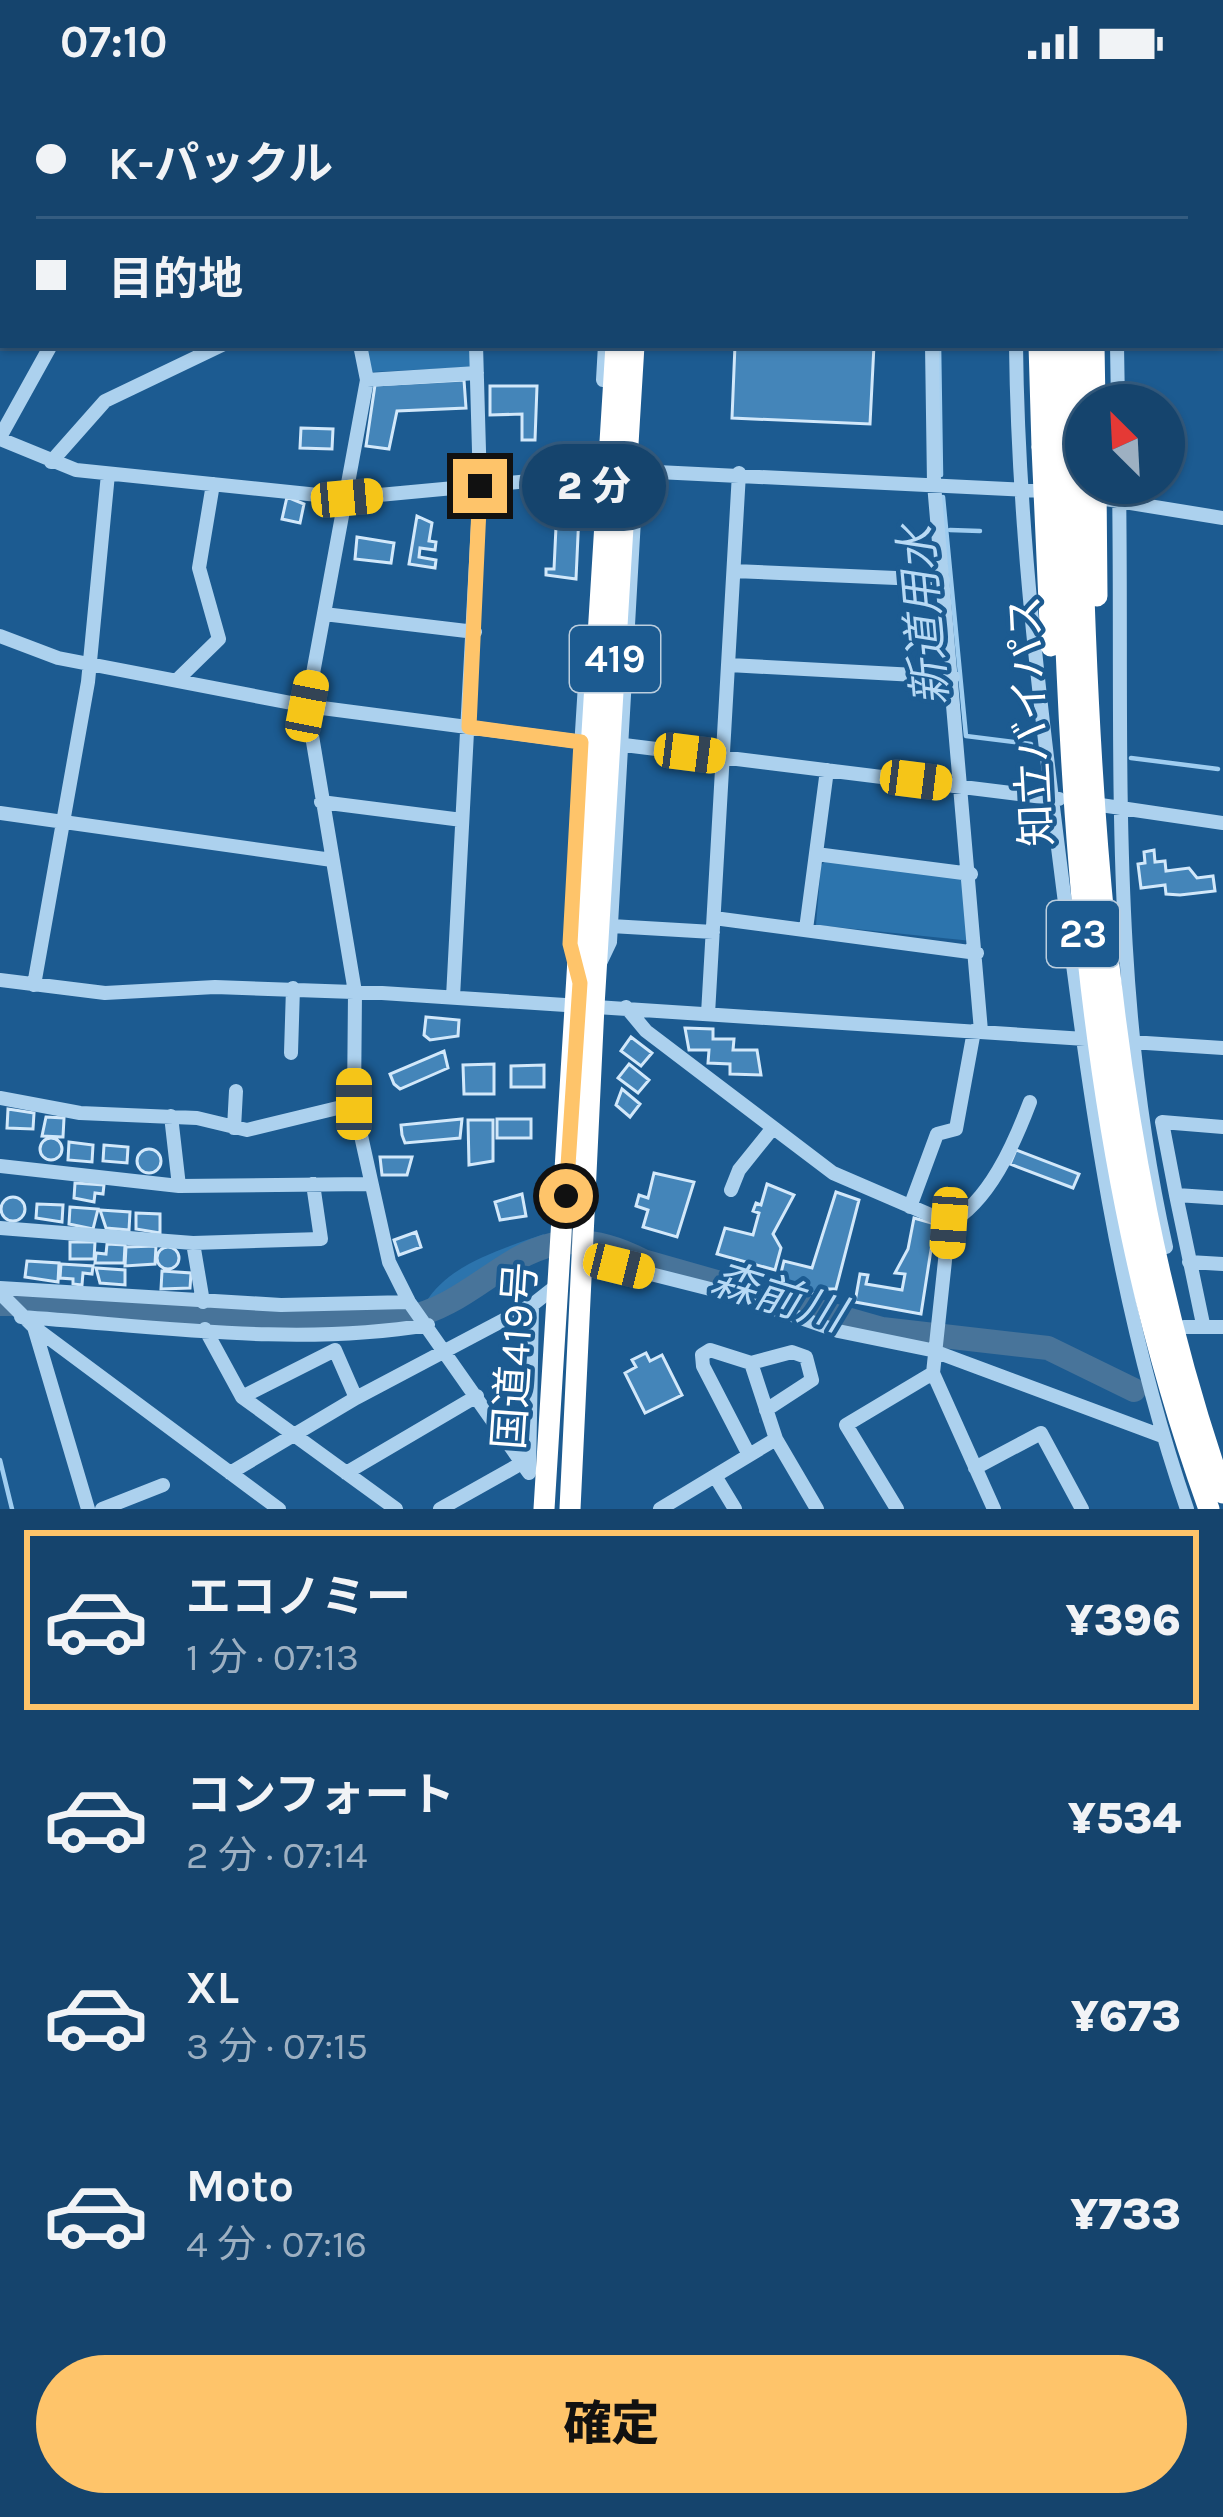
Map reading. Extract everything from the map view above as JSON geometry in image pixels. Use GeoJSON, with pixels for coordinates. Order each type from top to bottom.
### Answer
{"type":"FeatureCollection","features":[{"type":"Feature","properties":{"kind":"highway","name":"国道419号"},"geometry":{"type":"LineString","coordinates":[[544,1509],[566,1196],[586,1006],[617,472],[616,348]]}},
{"type":"Feature","properties":{"kind":"highway","name":"国道419号"},"geometry":{"type":"LineString","coordinates":[[617,472],[638,348]]}},
{"type":"Feature","properties":{"kind":"highway"},"geometry":{"type":"LineString","coordinates":[[1040,348],[1054,681],[1076,716],[1097,678],[1096,504]]}},
{"type":"Feature","properties":{"kind":"highway","name":"知立バイパス"},"geometry":{"type":"LineString","coordinates":[[1058,348],[1090,997],[1124,1210],[1159,1352],[1209,1509]]}},
{"type":"Feature","properties":{"kind":"highway","name":"知立バイパス"},"geometry":{"type":"LineString","coordinates":[[1078,348],[1076,716],[1119,1069],[1172,1326],[1223,1493]]}},
{"type":"Feature","properties":{"kind":"highway"},"geometry":{"type":"LineString","coordinates":[[1094,348],[1095,384]]}},
{"type":"Feature","properties":{"kind":"highway","name":"国道419号"},"geometry":{"type":"LineString","coordinates":[[570,1509],[587,1249],[586,1006]]}},
{"type":"Feature","properties":{"kind":"street"},"geometry":{"type":"LineString","coordinates":[[49,348],[0,438],[51,462],[107,473],[347,498],[617,472],[739,473],[1065,494]]}},
{"type":"Feature","properties":{"kind":"street"},"geometry":{"type":"LineString","coordinates":[[51,462],[104,400],[216,348]]}},
{"type":"Feature","properties":{"kind":"street"},"geometry":{"type":"LineString","coordinates":[[361,348],[367,380],[307,706],[355,992],[354,1104],[388,1262],[409,1302],[529,1473],[532,1305]]}},
{"type":"Feature","properties":{"kind":"street"},"geometry":{"type":"LineString","coordinates":[[453,997],[475,632],[480,486],[476,348]]}},
{"type":"Feature","properties":{"kind":"street"},"geometry":{"type":"LineString","coordinates":[[588,972],[611,926],[624,745],[617,472],[605,348]]}},
{"type":"Feature","properties":{"kind":"street"},"geometry":{"type":"LineString","coordinates":[[910,1207],[937,1134],[956,1129],[978,1031],[971,874],[934,484],[932,348]]}},
{"type":"Feature","properties":{"kind":"street"},"geometry":{"type":"LineString","coordinates":[[1016,348],[1018,488],[1082,1038],[1116,1257],[1162,1436],[1187,1509]]}},
{"type":"Feature","properties":{"kind":"street"},"geometry":{"type":"LineString","coordinates":[[1117,348],[1118,384]]}},
{"type":"Feature","properties":{"kind":"street"},"geometry":{"type":"LineString","coordinates":[[367,380],[477,373]]}},
{"type":"Feature","properties":{"kind":"street"},"geometry":{"type":"LineString","coordinates":[[588,972],[570,944],[581,742],[617,472]]}},
{"type":"Feature","properties":{"kind":"street"},"geometry":{"type":"LineString","coordinates":[[34,985],[88,663],[107,473]]}},
{"type":"Feature","properties":{"kind":"street"},"geometry":{"type":"LineString","coordinates":[[708,1014],[739,473]]}},
{"type":"Feature","properties":{"kind":"street"},"geometry":{"type":"LineString","coordinates":[[177,680],[219,639],[200,568],[213,484]]}},
{"type":"Feature","properties":{"kind":"street"},"geometry":{"type":"LineString","coordinates":[[1119,504],[1118,808],[1130,1041],[1154,1196],[1184,1327],[1222,1458]]}},
{"type":"Feature","properties":{"kind":"street"},"geometry":{"type":"LineString","coordinates":[[1142,504],[1223,518]]}},
{"type":"Feature","properties":{"kind":"street"},"geometry":{"type":"LineString","coordinates":[[734,571],[943,580]]}},
{"type":"Feature","properties":{"kind":"street"},"geometry":{"type":"LineString","coordinates":[[324,614],[475,632]]}},
{"type":"Feature","properties":{"kind":"street"},"geometry":{"type":"LineString","coordinates":[[0,636],[88,663],[307,706],[581,742]]}},
{"type":"Feature","properties":{"kind":"street"},"geometry":{"type":"LineString","coordinates":[[730,665],[953,677]]}},
{"type":"Feature","properties":{"kind":"street"},"geometry":{"type":"LineString","coordinates":[[624,745],[961,785],[1223,823]]}},
{"type":"Feature","properties":{"kind":"street"},"geometry":{"type":"LineString","coordinates":[[806,929],[827,770]]}},
{"type":"Feature","properties":{"kind":"street"},"geometry":{"type":"LineString","coordinates":[[321,802],[462,820]]}},
{"type":"Feature","properties":{"kind":"street"},"geometry":{"type":"LineString","coordinates":[[0,813],[332,860]]}},
{"type":"Feature","properties":{"kind":"street"},"geometry":{"type":"LineString","coordinates":[[816,854],[971,874]]}},
{"type":"Feature","properties":{"kind":"street"},"geometry":{"type":"LineString","coordinates":[[611,926],[806,929],[977,953]]}},
{"type":"Feature","properties":{"kind":"street"},"geometry":{"type":"LineString","coordinates":[[0,980],[105,993],[293,988],[1223,1048]]}},
{"type":"Feature","properties":{"kind":"street"},"geometry":{"type":"LineString","coordinates":[[291,1053],[293,988]]}},
{"type":"Feature","properties":{"kind":"street"},"geometry":{"type":"LineString","coordinates":[[626,1007],[646,1031],[833,1173],[949,1223]]}},
{"type":"Feature","properties":{"kind":"street"},"geometry":{"type":"LineString","coordinates":[[234,1128],[236,1091]]}},
{"type":"Feature","properties":{"kind":"street"},"geometry":{"type":"LineString","coordinates":[[0,1098],[80,1113],[171,1116],[247,1130],[354,1104]]}},
{"type":"Feature","properties":{"kind":"street"},"geometry":{"type":"LineString","coordinates":[[949,1223],[968,1213],[986,1187],[1030,1102]]}},
{"type":"Feature","properties":{"kind":"street"},"geometry":{"type":"LineString","coordinates":[[171,1116],[178,1186]]}},
{"type":"Feature","properties":{"kind":"street"},"geometry":{"type":"LineString","coordinates":[[1203,1324],[1162,1122],[1223,1127]]}},
{"type":"Feature","properties":{"kind":"street"},"geometry":{"type":"LineString","coordinates":[[731,1190],[739,1170],[772,1129]]}},
{"type":"Feature","properties":{"kind":"street"},"geometry":{"type":"LineString","coordinates":[[0,1166],[178,1186],[368,1184]]}},
{"type":"Feature","properties":{"kind":"street"},"geometry":{"type":"LineString","coordinates":[[0,1228],[193,1243],[321,1239],[313,1184]]}},
{"type":"Feature","properties":{"kind":"street"},"geometry":{"type":"LineString","coordinates":[[1175,1195],[1223,1198]]}},
{"type":"Feature","properties":{"kind":"street"},"geometry":{"type":"LineString","coordinates":[[949,1223],[939,1351],[933,1373],[994,1509]]}},
{"type":"Feature","properties":{"kind":"street"},"geometry":{"type":"LineString","coordinates":[[193,1243],[203,1302]]}},
{"type":"Feature","properties":{"kind":"street"},"geometry":{"type":"LineString","coordinates":[[587,1249],[619,1266],[838,1331],[939,1351],[1162,1436]]}},
{"type":"Feature","properties":{"kind":"street"},"geometry":{"type":"LineString","coordinates":[[1189,1262],[1223,1264]]}},
{"type":"Feature","properties":{"kind":"street"},"geometry":{"type":"LineString","coordinates":[[230,1473],[356,1398],[532,1305],[561,1271]]}},
{"type":"Feature","properties":{"kind":"street"},"geometry":{"type":"LineString","coordinates":[[0,1291],[203,1302],[409,1302]]}},
{"type":"Feature","properties":{"kind":"street"},"geometry":{"type":"LineString","coordinates":[[0,1291],[27,1322],[279,1509]]}},
{"type":"Feature","properties":{"kind":"street"},"geometry":{"type":"LineString","coordinates":[[27,1322],[380,1333],[428,1324]]}},
{"type":"Feature","properties":{"kind":"street"},"geometry":{"type":"LineString","coordinates":[[27,1322],[88,1509]]}},
{"type":"Feature","properties":{"kind":"street"},"geometry":{"type":"LineString","coordinates":[[1184,1327],[1223,1328]]}},
{"type":"Feature","properties":{"kind":"street"},"geometry":{"type":"LineString","coordinates":[[205,1329],[242,1397],[396,1509]]}},
{"type":"Feature","properties":{"kind":"street"},"geometry":{"type":"LineString","coordinates":[[242,1397],[335,1350],[356,1398]]}},
{"type":"Feature","properties":{"kind":"street"},"geometry":{"type":"LineString","coordinates":[[749,1456],[702,1355],[730,1352],[751,1363],[792,1352],[806,1357],[812,1381],[766,1411]]}},
{"type":"Feature","properties":{"kind":"street"},"geometry":{"type":"LineString","coordinates":[[751,1363],[776,1439],[817,1509]]}},
{"type":"Feature","properties":{"kind":"street"},"geometry":{"type":"LineString","coordinates":[[897,1509],[846,1425],[933,1373]]}},
{"type":"Feature","properties":{"kind":"street"},"geometry":{"type":"LineString","coordinates":[[346,1473],[477,1396]]}},
{"type":"Feature","properties":{"kind":"street"},"geometry":{"type":"LineString","coordinates":[[975,1468],[1041,1433],[1082,1509]]}},
{"type":"Feature","properties":{"kind":"street"},"geometry":{"type":"LineString","coordinates":[[660,1509],[776,1439]]}},
{"type":"Feature","properties":{"kind":"street"},"geometry":{"type":"LineString","coordinates":[[440,1509],[522,1463]]}},
{"type":"Feature","properties":{"kind":"street"},"geometry":{"type":"LineString","coordinates":[[716,1476],[735,1509]]}},
{"type":"Feature","properties":{"kind":"street"},"geometry":{"type":"LineString","coordinates":[[102,1509],[163,1485]]}},
{"type":"Feature","properties":{"kind":"shaded area"},"geometry":{"type":"Polygon","coordinates":[[[366,348],[470,348],[470,367],[372,372],[366,348]]]}},
{"type":"Feature","properties":{"kind":"shaded area"},"geometry":{"type":"Polygon","coordinates":[[[826,861],[962,878],[972,941],[816,925],[821,865],[826,861]]]}},
{"type":"Feature","properties":{"kind":"shaded area"},"geometry":{"type":"Polygon","coordinates":[[[544,1234],[538,1246],[434,1305],[426,1302],[463,1267],[544,1234]]]}},
{"type":"Feature","properties":{"kind":"building"},"geometry":{"type":"Polygon","coordinates":[[[735,348],[874,348],[870,424],[732,418],[735,348]]]}},
{"type":"Feature","properties":{"kind":"building"},"geometry":{"type":"Polygon","coordinates":[[[464,380],[466,408],[397,411],[389,449],[366,446],[375,385],[464,380]]]}},
{"type":"Feature","properties":{"kind":"building"},"geometry":{"type":"Polygon","coordinates":[[[490,386],[537,386],[535,440],[522,440],[522,414],[490,415],[490,386]]]}},
{"type":"Feature","properties":{"kind":"building"},"geometry":{"type":"Polygon","coordinates":[[[301,428],[333,429],[332,449],[300,448],[301,428]]]}},
{"type":"Feature","properties":{"kind":"building"},"geometry":{"type":"Polygon","coordinates":[[[559,491],[580,492],[576,579],[546,575],[546,569],[554,569],[557,506],[547,506],[547,496],[558,496],[559,491]]]}},
{"type":"Feature","properties":{"kind":"building"},"geometry":{"type":"Polygon","coordinates":[[[287,497],[304,504],[300,523],[282,519],[287,497]]]}},
{"type":"Feature","properties":{"kind":"building"},"geometry":{"type":"Polygon","coordinates":[[[417,516],[432,523],[429,541],[436,542],[435,550],[420,548],[419,557],[436,560],[435,568],[409,564],[417,516]]]}},
{"type":"Feature","properties":{"kind":"building"},"geometry":{"type":"Polygon","coordinates":[[[357,537],[394,543],[391,563],[355,559],[357,537]]]}},
{"type":"Feature","properties":{"kind":"building"},"geometry":{"type":"Polygon","coordinates":[[[1154,850],[1155,862],[1165,861],[1166,871],[1189,868],[1197,878],[1213,876],[1215,891],[1180,895],[1166,894],[1165,885],[1141,888],[1138,864],[1145,863],[1144,852],[1154,850]]]}},
{"type":"Feature","properties":{"kind":"building"},"geometry":{"type":"Polygon","coordinates":[[[426,1017],[459,1020],[458,1036],[430,1040],[424,1035],[426,1017]]]}},
{"type":"Feature","properties":{"kind":"building"},"geometry":{"type":"Polygon","coordinates":[[[685,1028],[713,1029],[713,1039],[734,1039],[733,1050],[757,1050],[761,1075],[730,1074],[730,1064],[708,1063],[709,1050],[689,1050],[685,1028]]]}},
{"type":"Feature","properties":{"kind":"building"},"geometry":{"type":"Polygon","coordinates":[[[631,1037],[652,1053],[641,1066],[621,1051],[631,1037]]]}},
{"type":"Feature","properties":{"kind":"building"},"geometry":{"type":"Polygon","coordinates":[[[444,1051],[448,1068],[400,1089],[394,1084],[390,1074],[444,1051]]]}},
{"type":"Feature","properties":{"kind":"building"},"geometry":{"type":"Polygon","coordinates":[[[494,1064],[494,1094],[464,1094],[463,1065],[494,1064]]]}},
{"type":"Feature","properties":{"kind":"building"},"geometry":{"type":"Polygon","coordinates":[[[629,1064],[649,1080],[638,1093],[618,1078],[629,1064]]]}},
{"type":"Feature","properties":{"kind":"building"},"geometry":{"type":"Polygon","coordinates":[[[544,1065],[544,1087],[511,1087],[511,1066],[544,1065]]]}},
{"type":"Feature","properties":{"kind":"building"},"geometry":{"type":"Polygon","coordinates":[[[622,1089],[640,1104],[630,1117],[616,1105],[622,1089]]]}},
{"type":"Feature","properties":{"kind":"building"},"geometry":{"type":"Polygon","coordinates":[[[8,1109],[34,1113],[33,1129],[7,1128],[8,1109]]]}},
{"type":"Feature","properties":{"kind":"building"},"geometry":{"type":"Polygon","coordinates":[[[46,1117],[64,1118],[63,1137],[42,1136],[46,1117]]]}},
{"type":"Feature","properties":{"kind":"building"},"geometry":{"type":"Polygon","coordinates":[[[462,1119],[460,1138],[405,1143],[402,1135],[401,1125],[462,1119]]]}},
{"type":"Feature","properties":{"kind":"building"},"geometry":{"type":"Polygon","coordinates":[[[497,1119],[531,1119],[531,1138],[497,1138],[497,1119]]]}},
{"type":"Feature","properties":{"kind":"building"},"geometry":{"type":"Polygon","coordinates":[[[468,1120],[493,1120],[493,1161],[469,1165],[468,1120]]]}},
{"type":"Feature","properties":{"kind":"building"},"geometry":{"type":"Polygon","coordinates":[[[51,1138],[62,1149],[51,1160],[40,1149],[51,1138]]]}},
{"type":"Feature","properties":{"kind":"building"},"geometry":{"type":"Polygon","coordinates":[[[69,1142],[93,1145],[92,1162],[68,1160],[69,1142]]]}},
{"type":"Feature","properties":{"kind":"building"},"geometry":{"type":"Polygon","coordinates":[[[104,1145],[128,1147],[127,1163],[103,1161],[104,1145]]]}},
{"type":"Feature","properties":{"kind":"building"},"geometry":{"type":"Polygon","coordinates":[[[149,1149],[161,1161],[149,1173],[137,1161],[149,1149]]]}},
{"type":"Feature","properties":{"kind":"building"},"geometry":{"type":"Polygon","coordinates":[[[1016,1150],[1079,1174],[1073,1188],[1010,1164],[1016,1150]]]}},
{"type":"Feature","properties":{"kind":"building"},"geometry":{"type":"Polygon","coordinates":[[[380,1157],[412,1157],[407,1175],[382,1175],[380,1157]]]}},
{"type":"Feature","properties":{"kind":"building"},"geometry":{"type":"Polygon","coordinates":[[[654,1173],[694,1182],[677,1237],[643,1227],[648,1210],[636,1206],[639,1195],[648,1198],[654,1173]]]}},
{"type":"Feature","properties":{"kind":"building"},"geometry":{"type":"Polygon","coordinates":[[[75,1183],[104,1185],[103,1194],[95,1193],[94,1202],[74,1198],[75,1183]]]}},
{"type":"Feature","properties":{"kind":"building"},"geometry":{"type":"Polygon","coordinates":[[[767,1184],[794,1195],[773,1234],[781,1248],[775,1270],[717,1254],[725,1228],[753,1235],[759,1213],[753,1211],[756,1203],[761,1205],[767,1184]]]}},
{"type":"Feature","properties":{"kind":"building"},"geometry":{"type":"Polygon","coordinates":[[[836,1192],[859,1200],[836,1289],[820,1289],[819,1295],[778,1285],[784,1261],[812,1268],[836,1192]]]}},
{"type":"Feature","properties":{"kind":"building"},"geometry":{"type":"Polygon","coordinates":[[[522,1194],[526,1216],[500,1220],[495,1202],[522,1194]]]}},
{"type":"Feature","properties":{"kind":"building"},"geometry":{"type":"Polygon","coordinates":[[[13,1197],[25,1209],[13,1221],[1,1209],[13,1197]]]}},
{"type":"Feature","properties":{"kind":"building"},"geometry":{"type":"Polygon","coordinates":[[[37,1204],[63,1205],[62,1222],[36,1218],[37,1204]]]}},
{"type":"Feature","properties":{"kind":"building"},"geometry":{"type":"Polygon","coordinates":[[[70,1207],[98,1209],[93,1229],[69,1224],[70,1207]]]}},
{"type":"Feature","properties":{"kind":"building"},"geometry":{"type":"Polygon","coordinates":[[[100,1210],[130,1212],[129,1230],[106,1228],[100,1210]]]}},
{"type":"Feature","properties":{"kind":"building"},"geometry":{"type":"Polygon","coordinates":[[[136,1213],[160,1214],[160,1233],[136,1229],[136,1213]]]}},
{"type":"Feature","properties":{"kind":"building"},"geometry":{"type":"Polygon","coordinates":[[[914,1218],[935,1224],[921,1314],[855,1302],[860,1274],[868,1275],[866,1284],[902,1290],[905,1274],[895,1273],[908,1249],[914,1218]]]}},
{"type":"Feature","properties":{"kind":"building"},"geometry":{"type":"Polygon","coordinates":[[[416,1232],[421,1247],[399,1255],[394,1240],[416,1232]]]}},
{"type":"Feature","properties":{"kind":"building"},"geometry":{"type":"Polygon","coordinates":[[[70,1242],[95,1242],[94,1259],[70,1259],[70,1242]]]}},
{"type":"Feature","properties":{"kind":"building"},"geometry":{"type":"Polygon","coordinates":[[[107,1244],[125,1245],[124,1263],[95,1263],[96,1253],[106,1254],[107,1244]]]}},
{"type":"Feature","properties":{"kind":"building"},"geometry":{"type":"Polygon","coordinates":[[[156,1246],[155,1264],[125,1266],[126,1247],[156,1246]]]}},
{"type":"Feature","properties":{"kind":"building"},"geometry":{"type":"Polygon","coordinates":[[[168,1247],[179,1258],[168,1269],[157,1258],[168,1247]]]}},
{"type":"Feature","properties":{"kind":"building"},"geometry":{"type":"Polygon","coordinates":[[[27,1261],[59,1263],[58,1282],[25,1277],[27,1261]]]}},
{"type":"Feature","properties":{"kind":"building"},"geometry":{"type":"Polygon","coordinates":[[[61,1264],[93,1266],[92,1274],[83,1273],[82,1285],[73,1284],[73,1279],[60,1278],[61,1264]]]}},
{"type":"Feature","properties":{"kind":"building"},"geometry":{"type":"Polygon","coordinates":[[[96,1268],[125,1270],[125,1285],[100,1283],[96,1268]]]}},
{"type":"Feature","properties":{"kind":"building"},"geometry":{"type":"Polygon","coordinates":[[[162,1271],[191,1273],[190,1288],[161,1289],[162,1271]]]}},
{"type":"Feature","properties":{"kind":"building"},"geometry":{"type":"Polygon","coordinates":[[[646,1353],[650,1361],[662,1355],[682,1395],[645,1413],[625,1373],[636,1367],[632,1360],[646,1353]]]}},
{"type":"Feature","properties":{"kind":"waterway","name":"新道用水"},"geometry":{"type":"LineString","coordinates":[[939,348],[941,475]]}},
{"type":"Feature","properties":{"kind":"waterway","name":"新道用水"},"geometry":{"type":"LineString","coordinates":[[943,497],[966,736],[1031,744]]}},
{"type":"Feature","properties":{"kind":"waterway"},"geometry":{"type":"LineString","coordinates":[[950,530],[980,531]]}},
{"type":"Feature","properties":{"kind":"waterway","name":"新道用水"},"geometry":{"type":"LineString","coordinates":[[1131,758],[1218,769]]}},
{"type":"Feature","properties":{"kind":"waterway","name":"森前川"},"geometry":{"type":"LineString","coordinates":[[0,1304],[396,1320],[437,1308],[541,1248],[570,1242],[603,1245],[643,1261],[882,1329],[1048,1348],[1134,1390]]}},
{"type":"Feature","properties":{"kind":"waterway"},"geometry":{"type":"LineString","coordinates":[[0,1460],[12,1509]]}},
{"type":"Feature","properties":{"kind":"route"},"geometry":{"type":"LineString","coordinates":[[480,486],[469,727],[581,742],[570,944],[580,983],[566,1196]]}}]}
